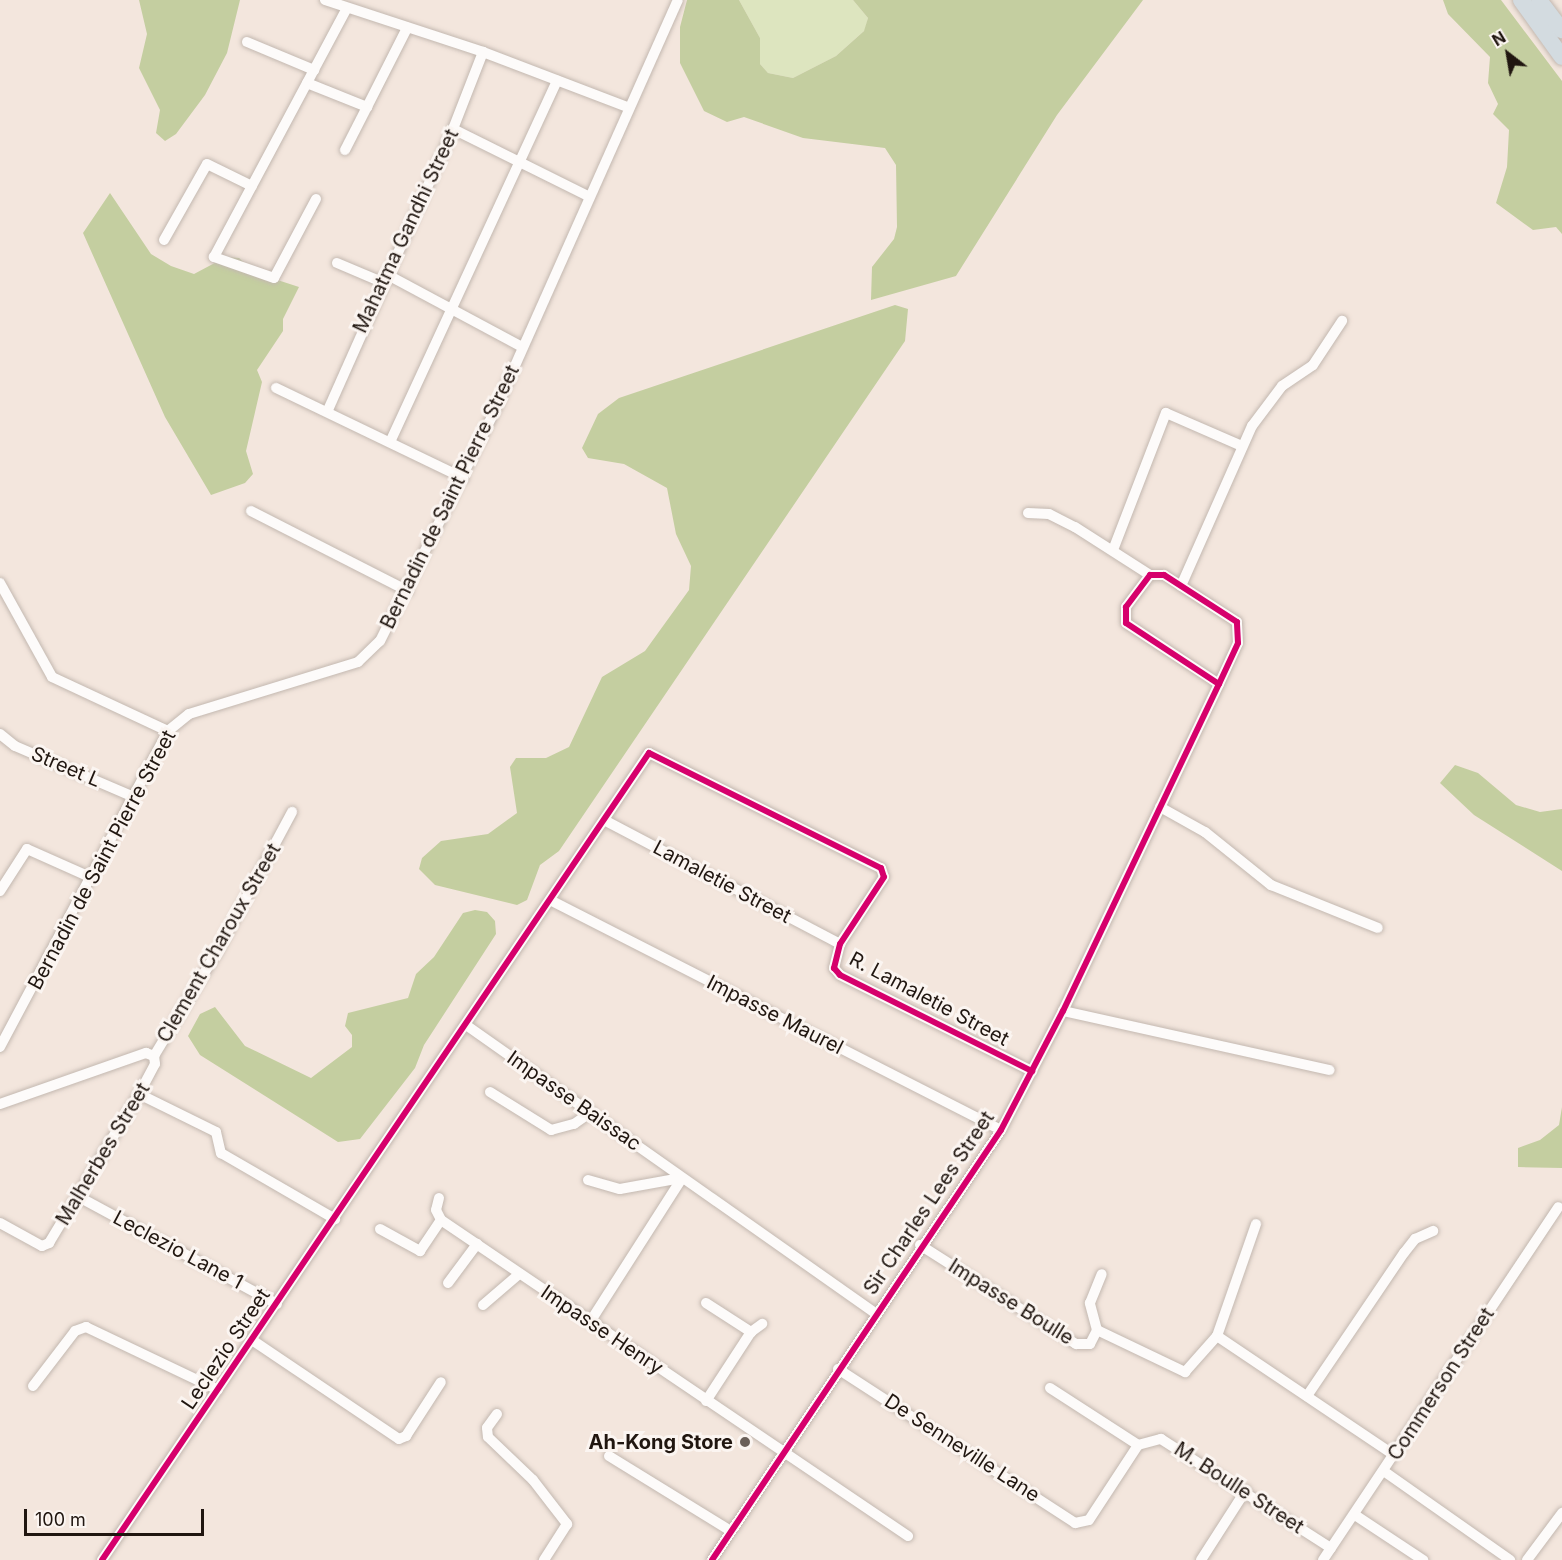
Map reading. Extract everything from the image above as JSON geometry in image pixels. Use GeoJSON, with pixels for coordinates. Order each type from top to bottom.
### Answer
{"type":"FeatureCollection","features":[{"type":"Feature","properties":{"kind":"highway"},"geometry":{"type":"LineString","coordinates":[[1521,0],[1562,57]]}},
{"type":"Feature","properties":{"kind":"highway"},"geometry":{"type":"LineString","coordinates":[[1539,0],[1562,30]]}},
{"type":"Feature","properties":{"kind":"street"},"geometry":{"type":"LineString","coordinates":[[325,0],[483,52],[627,107]]}},
{"type":"Feature","properties":{"kind":"street","name":"Bernadin de Saint Pierre Street"},"geometry":{"type":"LineString","coordinates":[[0,1047],[92,878],[168,731],[189,714],[358,662],[381,641],[463,478],[627,107],[678,0]]}},
{"type":"Feature","properties":{"kind":"street"},"geometry":{"type":"LineString","coordinates":[[316,199],[274,278],[214,257],[347,8]]}},
{"type":"Feature","properties":{"kind":"street"},"geometry":{"type":"LineString","coordinates":[[345,150],[407,28]]}},
{"type":"Feature","properties":{"kind":"street"},"geometry":{"type":"LineString","coordinates":[[247,42],[314,70]]}},
{"type":"Feature","properties":{"kind":"street","name":"Mahatma Gandhi Street"},"geometry":{"type":"LineString","coordinates":[[328,410],[384,278],[453,129],[483,52]]}},
{"type":"Feature","properties":{"kind":"street"},"geometry":{"type":"LineString","coordinates":[[391,440],[521,163],[557,80]]}},
{"type":"Feature","properties":{"kind":"street"},"geometry":{"type":"LineString","coordinates":[[307,83],[367,107]]}},
{"type":"Feature","properties":{"kind":"street"},"geometry":{"type":"LineString","coordinates":[[453,129],[588,196]]}},
{"type":"Feature","properties":{"kind":"street"},"geometry":{"type":"LineString","coordinates":[[164,240],[207,164],[252,186]]}},
{"type":"Feature","properties":{"kind":"street"},"geometry":{"type":"LineString","coordinates":[[337,263],[384,278],[522,347]]}},
{"type":"Feature","properties":{"kind":"street"},"geometry":{"type":"LineString","coordinates":[[1181,586],[1242,446],[1282,386],[1313,365],[1342,321]]}},
{"type":"Feature","properties":{"kind":"street"},"geometry":{"type":"LineString","coordinates":[[276,388],[391,440],[463,478]]}},
{"type":"Feature","properties":{"kind":"street"},"geometry":{"type":"LineString","coordinates":[[1113,550],[1166,413],[1242,446]]}},
{"type":"Feature","properties":{"kind":"street"},"geometry":{"type":"LineString","coordinates":[[251,511],[408,591]]}},
{"type":"Feature","properties":{"kind":"street","name":"Sir Charles Lees Street"},"geometry":{"type":"LineString","coordinates":[[712,1560],[920,1245],[1001,1130],[1062,1011],[1238,643],[1237,622],[1164,575],[1150,575],[1113,550],[1049,514],[1028,513]]}},
{"type":"Feature","properties":{"kind":"street"},"geometry":{"type":"LineString","coordinates":[[1150,575],[1126,607],[1126,623],[1220,684]]}},
{"type":"Feature","properties":{"kind":"street"},"geometry":{"type":"LineString","coordinates":[[0,583],[52,677],[168,731]]}},
{"type":"Feature","properties":{"kind":"street","name":"Street L"},"geometry":{"type":"LineString","coordinates":[[0,734],[15,746],[134,797]]}},
{"type":"Feature","properties":{"kind":"street","name":"Leclezio Street"},"geometry":{"type":"LineString","coordinates":[[102,1560],[649,753],[881,868],[884,877],[840,944]]}},
{"type":"Feature","properties":{"kind":"street"},"geometry":{"type":"LineString","coordinates":[[1160,807],[1205,832],[1271,885],[1378,928]]}},
{"type":"Feature","properties":{"kind":"street","name":"Clement Charoux Street"},"geometry":{"type":"LineString","coordinates":[[0,1104],[146,1053],[154,1056],[217,952],[292,812]]}},
{"type":"Feature","properties":{"kind":"street","name":"Lamaletie Street"},"geometry":{"type":"LineString","coordinates":[[604,820],[840,944]]}},
{"type":"Feature","properties":{"kind":"street"},"geometry":{"type":"LineString","coordinates":[[0,891],[27,849],[92,878]]}},
{"type":"Feature","properties":{"kind":"street","name":"Impasse Maurel"},"geometry":{"type":"LineString","coordinates":[[550,900],[1001,1130]]}},
{"type":"Feature","properties":{"kind":"street","name":"R. Lamaletie Street"},"geometry":{"type":"LineString","coordinates":[[840,944],[833,960],[840,975],[1032,1071]]}},
{"type":"Feature","properties":{"kind":"street"},"geometry":{"type":"LineString","coordinates":[[1062,1011],[1330,1070]]}},
{"type":"Feature","properties":{"kind":"street","name":"Impasse Baissac"},"geometry":{"type":"LineString","coordinates":[[466,1025],[875,1313]]}},
{"type":"Feature","properties":{"kind":"street","name":"Malherbes Street"},"geometry":{"type":"LineString","coordinates":[[0,1223],[42,1245],[50,1243],[139,1094],[155,1064],[154,1056]]}},
{"type":"Feature","properties":{"kind":"street"},"geometry":{"type":"LineString","coordinates":[[490,1092],[551,1130],[574,1124],[591,1112]]}},
{"type":"Feature","properties":{"kind":"street"},"geometry":{"type":"LineString","coordinates":[[139,1094],[216,1132],[221,1153],[335,1219]]}},
{"type":"Feature","properties":{"kind":"street"},"geometry":{"type":"LineString","coordinates":[[588,1180],[620,1189],[681,1178]]}},
{"type":"Feature","properties":{"kind":"street"},"geometry":{"type":"LineString","coordinates":[[590,1322],[681,1178]]}},
{"type":"Feature","properties":{"kind":"street","name":"Leclezio Lane 1"},"geometry":{"type":"LineString","coordinates":[[79,1197],[277,1304]]}},
{"type":"Feature","properties":{"kind":"street"},"geometry":{"type":"LineString","coordinates":[[380,1229],[420,1251],[441,1220],[436,1210],[439,1198]]}},
{"type":"Feature","properties":{"kind":"street","name":"Commerson Street"},"geometry":{"type":"LineString","coordinates":[[1323,1560],[1385,1472],[1558,1207]]}},
{"type":"Feature","properties":{"kind":"street","name":"Impasse Henry"},"geometry":{"type":"LineString","coordinates":[[441,1220],[908,1536]]}},
{"type":"Feature","properties":{"kind":"street"},"geometry":{"type":"LineString","coordinates":[[1101,1274],[1090,1303],[1097,1330],[1185,1372],[1217,1336],[1256,1224]]}},
{"type":"Feature","properties":{"kind":"street"},"geometry":{"type":"LineString","coordinates":[[1307,1396],[1404,1253],[1415,1239],[1433,1231]]}},
{"type":"Feature","properties":{"kind":"street"},"geometry":{"type":"LineString","coordinates":[[448,1283],[477,1244]]}},
{"type":"Feature","properties":{"kind":"street","name":"Impasse Boulle"},"geometry":{"type":"LineString","coordinates":[[920,1245],[1076,1344],[1090,1344],[1097,1330]]}},
{"type":"Feature","properties":{"kind":"street"},"geometry":{"type":"LineString","coordinates":[[483,1305],[519,1274]]}},
{"type":"Feature","properties":{"kind":"street"},"geometry":{"type":"LineString","coordinates":[[706,1303],[751,1332]]}},
{"type":"Feature","properties":{"kind":"street"},"geometry":{"type":"LineString","coordinates":[[706,1401],[751,1332],[762,1324]]}},
{"type":"Feature","properties":{"kind":"street"},"geometry":{"type":"LineString","coordinates":[[33,1386],[75,1331],[86,1327],[218,1390]]}},
{"type":"Feature","properties":{"kind":"street"},"geometry":{"type":"LineString","coordinates":[[1217,1336],[1394,1455]]}},
{"type":"Feature","properties":{"kind":"street"},"geometry":{"type":"LineString","coordinates":[[252,1340],[399,1438],[406,1436],[441,1382]]}},
{"type":"Feature","properties":{"kind":"street","name":"De Senneville Lane"},"geometry":{"type":"LineString","coordinates":[[838,1369],[1075,1523],[1086,1523],[1141,1444]]}},
{"type":"Feature","properties":{"kind":"street"},"geometry":{"type":"LineString","coordinates":[[1050,1388],[1141,1444]]}},
{"type":"Feature","properties":{"kind":"street"},"geometry":{"type":"LineString","coordinates":[[497,1414],[487,1428],[488,1437],[533,1480],[567,1524],[544,1560]]}},
{"type":"Feature","properties":{"kind":"street","name":"M. Boulle Street"},"geometry":{"type":"LineString","coordinates":[[1141,1444],[1168,1442],[1246,1490],[1331,1548]]}},
{"type":"Feature","properties":{"kind":"street"},"geometry":{"type":"LineString","coordinates":[[609,1456],[731,1531]]}},
{"type":"Feature","properties":{"kind":"street"},"geometry":{"type":"LineString","coordinates":[[1385,1472],[1510,1560]]}},
{"type":"Feature","properties":{"kind":"street"},"geometry":{"type":"LineString","coordinates":[[1201,1560],[1246,1490]]}},
{"type":"Feature","properties":{"kind":"street"},"geometry":{"type":"LineString","coordinates":[[1527,1560],[1562,1513]]}},
{"type":"Feature","properties":{"kind":"street"},"geometry":{"type":"LineString","coordinates":[[1355,1515],[1423,1560]]}},
{"type":"Feature","properties":{"kind":"green space"},"geometry":{"type":"Polygon","coordinates":[[[139,0],[240,0],[227,53],[205,95],[176,134],[165,141],[156,133],[160,110],[139,68],[147,34],[139,0]]]}},
{"type":"Feature","properties":{"kind":"green space"},"geometry":{"type":"Polygon","coordinates":[[[687,0],[739,0],[760,38],[760,64],[768,73],[793,78],[836,56],[864,31],[868,18],[853,0],[1143,0],[1057,115],[956,276],[871,300],[872,267],[894,239],[897,227],[896,165],[885,148],[803,138],[744,117],[727,122],[704,111],[680,63],[680,27],[687,0]]]}},
{"type":"Feature","properties":{"kind":"green space"},"geometry":{"type":"Polygon","coordinates":[[[739,0],[853,0],[868,18],[865,30],[836,56],[793,78],[768,73],[760,64],[760,38],[739,0]]]}},
{"type":"Feature","properties":{"kind":"green space"},"geometry":{"type":"Polygon","coordinates":[[[1443,0],[1501,0],[1562,81],[1562,234],[1556,227],[1533,230],[1496,203],[1507,167],[1509,130],[1493,114],[1498,104],[1488,83],[1490,57],[1448,14],[1443,0]]]}},
{"type":"Feature","properties":{"kind":"green space"},"geometry":{"type":"Polygon","coordinates":[[[110,193],[151,254],[171,266],[194,274],[226,257],[239,258],[256,273],[299,287],[283,319],[283,331],[257,370],[262,382],[246,451],[253,474],[245,483],[211,495],[165,417],[83,233],[110,193]]]}},
{"type":"Feature","properties":{"kind":"green space"},"geometry":{"type":"Polygon","coordinates":[[[895,305],[908,309],[905,341],[559,851],[540,865],[527,900],[517,905],[435,885],[419,869],[422,858],[441,841],[488,834],[517,813],[510,767],[516,758],[546,758],[569,747],[602,677],[645,651],[689,590],[691,566],[676,534],[667,488],[624,464],[588,458],[582,448],[598,414],[619,398],[895,305]]]}},
{"type":"Feature","properties":{"kind":"green space"},"geometry":{"type":"Polygon","coordinates":[[[1455,765],[1478,773],[1516,805],[1540,812],[1562,809],[1562,871],[1474,815],[1440,783],[1455,765]]]}},
{"type":"Feature","properties":{"kind":"green space"},"geometry":{"type":"Polygon","coordinates":[[[475,910],[487,912],[495,921],[496,934],[424,1045],[415,1068],[360,1139],[338,1142],[200,1055],[188,1036],[200,1014],[215,1007],[245,1046],[311,1078],[352,1047],[352,1035],[345,1026],[348,1013],[408,998],[416,974],[434,957],[463,913],[475,910]]]}},
{"type":"Feature","properties":{"kind":"green space"},"geometry":{"type":"Polygon","coordinates":[[[1562,1107],[1562,1168],[1518,1167],[1518,1148],[1540,1140],[1559,1125],[1562,1107]]]}},
{"type":"Feature","properties":{"kind":"cycle path"},"geometry":{"type":"LineString","coordinates":[[712,1560],[1001,1130],[1063,1011],[1219,684],[1238,643],[1237,622],[1164,575],[1150,575],[1126,607],[1126,623],[1219,684]]}},
{"type":"Feature","properties":{"kind":"cycle path"},"geometry":{"type":"LineString","coordinates":[[102,1560],[649,753],[881,868],[884,877],[840,944],[834,968],[840,975],[1032,1071]]}},
{"type":"Feature","properties":{"kind":"place","name":"Ah-Kong Store"},"geometry":{"type":"Point","coordinates":[745,1442]}}]}
